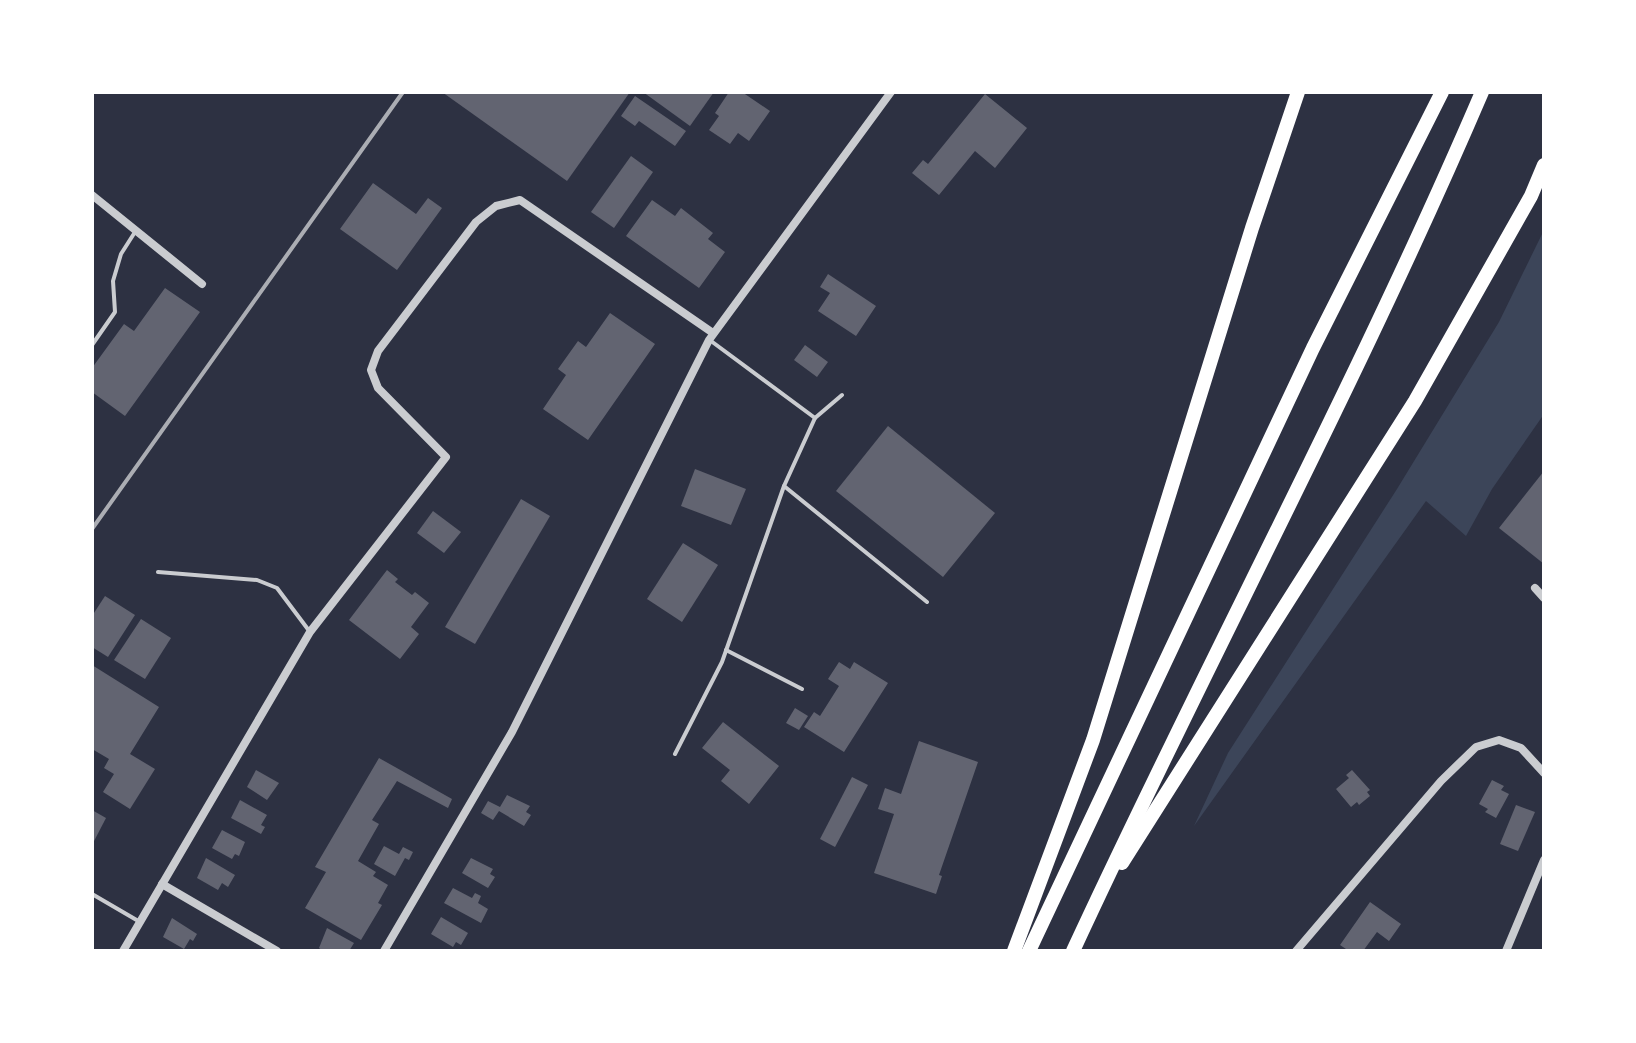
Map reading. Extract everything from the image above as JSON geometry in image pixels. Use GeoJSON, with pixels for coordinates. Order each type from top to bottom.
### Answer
{"type":"FeatureCollection","features":[{"type":"Feature","properties":{"kind":"highway"},"geometry":{"type":"LineString","coordinates":[[1014,951],[1093,740],[1298,92]]}},
{"type":"Feature","properties":{"kind":"highway"},"geometry":{"type":"LineString","coordinates":[[1029,951],[1313,348],[1442,92]]}},
{"type":"Feature","properties":{"kind":"highway"},"geometry":{"type":"LineString","coordinates":[[1073,951],[1146,793],[1295,497],[1445,180],[1482,92]]}},
{"type":"Feature","properties":{"kind":"highway"},"geometry":{"type":"LineString","coordinates":[[1090,914],[1415,401],[1531,196],[1544,165]]}},
{"type":"Feature","properties":{"kind":"street"},"geometry":{"type":"LineString","coordinates":[[384,951],[512,732],[711,336],[891,92]]}},
{"type":"Feature","properties":{"kind":"street"},"geometry":{"type":"LineString","coordinates":[[92,195],[202,284]]}},
{"type":"Feature","properties":{"kind":"street"},"geometry":{"type":"LineString","coordinates":[[123,951],[310,632],[446,457],[378,388],[371,370],[378,351],[476,222],[496,206],[520,200],[711,336]]}},
{"type":"Feature","properties":{"kind":"street"},"geometry":{"type":"LineString","coordinates":[[1535,588],[1544,598]]}},
{"type":"Feature","properties":{"kind":"street"},"geometry":{"type":"LineString","coordinates":[[1296,951],[1441,781],[1476,747],[1499,740],[1521,748],[1544,773]]}},
{"type":"Feature","properties":{"kind":"street"},"geometry":{"type":"LineString","coordinates":[[1506,951],[1544,860]]}},
{"type":"Feature","properties":{"kind":"street"},"geometry":{"type":"LineString","coordinates":[[162,884],[277,951]]}},
{"type":"Feature","properties":{"kind":"lane"},"geometry":{"type":"LineString","coordinates":[[92,345],[115,312],[113,281],[121,254],[136,230]]}},
{"type":"Feature","properties":{"kind":"lane"},"geometry":{"type":"LineString","coordinates":[[711,336],[815,418]]}},
{"type":"Feature","properties":{"kind":"lane"},"geometry":{"type":"LineString","coordinates":[[675,754],[726,650],[784,486],[815,418],[842,395]]}},
{"type":"Feature","properties":{"kind":"lane"},"geometry":{"type":"LineString","coordinates":[[784,486],[927,602]]}},
{"type":"Feature","properties":{"kind":"lane"},"geometry":{"type":"LineString","coordinates":[[158,572],[257,580],[277,588],[310,632]]}},
{"type":"Feature","properties":{"kind":"lane"},"geometry":{"type":"LineString","coordinates":[[726,650],[802,689]]}},
{"type":"Feature","properties":{"kind":"lane"},"geometry":{"type":"LineString","coordinates":[[92,894],[140,922]]}},
{"type":"Feature","properties":{"kind":"shaded area"},"geometry":{"type":"Polygon","coordinates":[[[1544,230],[1544,414],[1492,489],[1466,536],[1426,501],[1194,826],[1228,753],[1397,489],[1499,322],[1544,230]]]}},
{"type":"Feature","properties":{"kind":"building"},"geometry":{"type":"Polygon","coordinates":[[[442,92],[630,92],[567,181],[442,92]]]}},
{"type":"Feature","properties":{"kind":"building"},"geometry":{"type":"Polygon","coordinates":[[[643,92],[714,92],[690,126],[643,92]]]}},
{"type":"Feature","properties":{"kind":"building"},"geometry":{"type":"Polygon","coordinates":[[[729,92],[742,92],[770,111],[749,141],[738,133],[730,144],[709,130],[719,116],[715,113],[729,92]]]}},
{"type":"Feature","properties":{"kind":"building"},"geometry":{"type":"Polygon","coordinates":[[[985,94],[1027,128],[995,168],[975,151],[939,195],[912,173],[923,160],[928,164],[985,94]]]}},
{"type":"Feature","properties":{"kind":"building"},"geometry":{"type":"Polygon","coordinates":[[[635,96],[686,131],[675,146],[639,121],[635,126],[621,116],[635,96]]]}},
{"type":"Feature","properties":{"kind":"building"},"geometry":{"type":"Polygon","coordinates":[[[631,156],[653,172],[614,228],[591,212],[631,156]]]}},
{"type":"Feature","properties":{"kind":"building"},"geometry":{"type":"Polygon","coordinates":[[[373,183],[416,214],[428,198],[442,208],[397,270],[340,229],[373,183]]]}},
{"type":"Feature","properties":{"kind":"building"},"geometry":{"type":"Polygon","coordinates":[[[652,200],[675,216],[681,208],[713,233],[708,239],[725,252],[699,288],[626,236],[652,200]]]}},
{"type":"Feature","properties":{"kind":"building"},"geometry":{"type":"Polygon","coordinates":[[[828,274],[876,306],[856,336],[818,311],[830,293],[820,287],[828,274]]]}},
{"type":"Feature","properties":{"kind":"building"},"geometry":{"type":"Polygon","coordinates":[[[165,288],[200,312],[125,416],[92,392],[92,368],[124,324],[134,331],[165,288]]]}},
{"type":"Feature","properties":{"kind":"building"},"geometry":{"type":"Polygon","coordinates":[[[610,313],[655,344],[588,440],[543,409],[566,375],[558,369],[578,341],[586,347],[610,313]]]}},
{"type":"Feature","properties":{"kind":"building"},"geometry":{"type":"Polygon","coordinates":[[[805,345],[828,362],[817,377],[794,360],[805,345]]]}},
{"type":"Feature","properties":{"kind":"building"},"geometry":{"type":"Polygon","coordinates":[[[888,426],[995,513],[943,577],[836,491],[888,426]]]}},
{"type":"Feature","properties":{"kind":"building"},"geometry":{"type":"Polygon","coordinates":[[[695,469],[746,489],[731,525],[681,506],[695,469]]]}},
{"type":"Feature","properties":{"kind":"building"},"geometry":{"type":"Polygon","coordinates":[[[1544,471],[1544,564],[1499,528],[1544,471]]]}},
{"type":"Feature","properties":{"kind":"building"},"geometry":{"type":"Polygon","coordinates":[[[521,499],[550,516],[475,644],[445,627],[521,499]]]}},
{"type":"Feature","properties":{"kind":"building"},"geometry":{"type":"Polygon","coordinates":[[[433,511],[461,532],[444,553],[417,533],[433,511]]]}},
{"type":"Feature","properties":{"kind":"building"},"geometry":{"type":"Polygon","coordinates":[[[683,543],[718,565],[682,622],[647,599],[683,543]]]}},
{"type":"Feature","properties":{"kind":"building"},"geometry":{"type":"Polygon","coordinates":[[[387,570],[398,579],[395,582],[429,603],[411,627],[419,634],[400,659],[349,620],[387,570]]]}},
{"type":"Feature","properties":{"kind":"building"},"geometry":{"type":"Polygon","coordinates":[[[105,596],[135,615],[108,657],[92,647],[92,616],[105,596]]]}},
{"type":"Feature","properties":{"kind":"building"},"geometry":{"type":"Polygon","coordinates":[[[141,619],[171,638],[145,679],[114,660],[141,619]]]}},
{"type":"Feature","properties":{"kind":"building"},"geometry":{"type":"Polygon","coordinates":[[[839,662],[850,669],[854,662],[888,683],[844,752],[804,727],[814,712],[820,716],[839,686],[828,679],[839,662]]]}},
{"type":"Feature","properties":{"kind":"building"},"geometry":{"type":"Polygon","coordinates":[[[92,665],[159,707],[130,754],[155,769],[130,809],[103,792],[114,774],[104,768],[109,759],[92,749],[92,665]]]}},
{"type":"Feature","properties":{"kind":"building"},"geometry":{"type":"Polygon","coordinates":[[[795,708],[808,716],[799,730],[786,723],[795,708]]]}},
{"type":"Feature","properties":{"kind":"building"},"geometry":{"type":"Polygon","coordinates":[[[723,722],[779,766],[749,804],[721,781],[730,770],[702,748],[723,722]]]}},
{"type":"Feature","properties":{"kind":"building"},"geometry":{"type":"Polygon","coordinates":[[[919,741],[978,762],[939,875],[942,876],[936,894],[874,873],[894,814],[878,809],[885,788],[901,794],[919,741]]]}},
{"type":"Feature","properties":{"kind":"building"},"geometry":{"type":"Polygon","coordinates":[[[379,758],[452,799],[448,808],[397,781],[372,820],[379,824],[358,861],[376,872],[373,876],[388,885],[378,903],[382,905],[361,940],[305,908],[326,872],[315,867],[379,758]]]}},
{"type":"Feature","properties":{"kind":"building"},"geometry":{"type":"Polygon","coordinates":[[[256,770],[279,783],[267,800],[247,787],[256,770]]]}},
{"type":"Feature","properties":{"kind":"building"},"geometry":{"type":"Polygon","coordinates":[[[1352,770],[1370,790],[1367,792],[1370,796],[1351,807],[1336,789],[1349,778],[1346,775],[1352,770]]]}},
{"type":"Feature","properties":{"kind":"building"},"geometry":{"type":"Polygon","coordinates":[[[852,777],[868,785],[835,847],[820,839],[852,777]]]}},
{"type":"Feature","properties":{"kind":"building"},"geometry":{"type":"Polygon","coordinates":[[[1492,780],[1504,786],[1501,790],[1509,794],[1496,818],[1479,804],[1492,780]]]}},
{"type":"Feature","properties":{"kind":"building"},"geometry":{"type":"Polygon","coordinates":[[[507,795],[530,806],[526,812],[531,815],[524,826],[499,811],[493,820],[481,813],[488,801],[500,807],[507,795]]]}},
{"type":"Feature","properties":{"kind":"building"},"geometry":{"type":"Polygon","coordinates":[[[240,800],[267,815],[261,825],[265,827],[261,834],[231,818],[240,800]]]}},
{"type":"Feature","properties":{"kind":"building"},"geometry":{"type":"Polygon","coordinates":[[[1516,805],[1535,812],[1518,851],[1500,844],[1516,805]]]}},
{"type":"Feature","properties":{"kind":"building"},"geometry":{"type":"Polygon","coordinates":[[[92,810],[106,818],[92,845],[92,810]]]}},
{"type":"Feature","properties":{"kind":"building"},"geometry":{"type":"Polygon","coordinates":[[[222,830],[245,842],[239,856],[235,854],[232,859],[212,848],[222,830]]]}},
{"type":"Feature","properties":{"kind":"building"},"geometry":{"type":"Polygon","coordinates":[[[384,846],[399,854],[403,847],[413,852],[409,860],[405,858],[395,876],[374,864],[384,846]]]}},
{"type":"Feature","properties":{"kind":"building"},"geometry":{"type":"Polygon","coordinates":[[[206,858],[235,875],[228,887],[222,883],[218,890],[197,878],[206,858]]]}},
{"type":"Feature","properties":{"kind":"building"},"geometry":{"type":"Polygon","coordinates":[[[471,858],[493,869],[490,874],[495,877],[488,888],[462,873],[471,858]]]}},
{"type":"Feature","properties":{"kind":"building"},"geometry":{"type":"Polygon","coordinates":[[[453,888],[472,898],[475,893],[481,896],[478,903],[488,909],[481,923],[444,903],[453,888]]]}},
{"type":"Feature","properties":{"kind":"building"},"geometry":{"type":"Polygon","coordinates":[[[1370,902],[1401,924],[1389,941],[1377,932],[1363,951],[1349,951],[1340,945],[1370,902]]]}},
{"type":"Feature","properties":{"kind":"building"},"geometry":{"type":"Polygon","coordinates":[[[441,917],[468,933],[461,945],[456,942],[453,947],[431,934],[441,917]]]}},
{"type":"Feature","properties":{"kind":"building"},"geometry":{"type":"Polygon","coordinates":[[[172,918],[197,934],[184,949],[163,937],[172,918]]]}},
{"type":"Feature","properties":{"kind":"building"},"geometry":{"type":"Polygon","coordinates":[[[327,928],[354,943],[349,951],[323,951],[319,948],[327,928]]]}},
{"type":"Feature","properties":{"kind":"railway"},"geometry":{"type":"LineString","coordinates":[[92,529],[403,92]]}}]}
